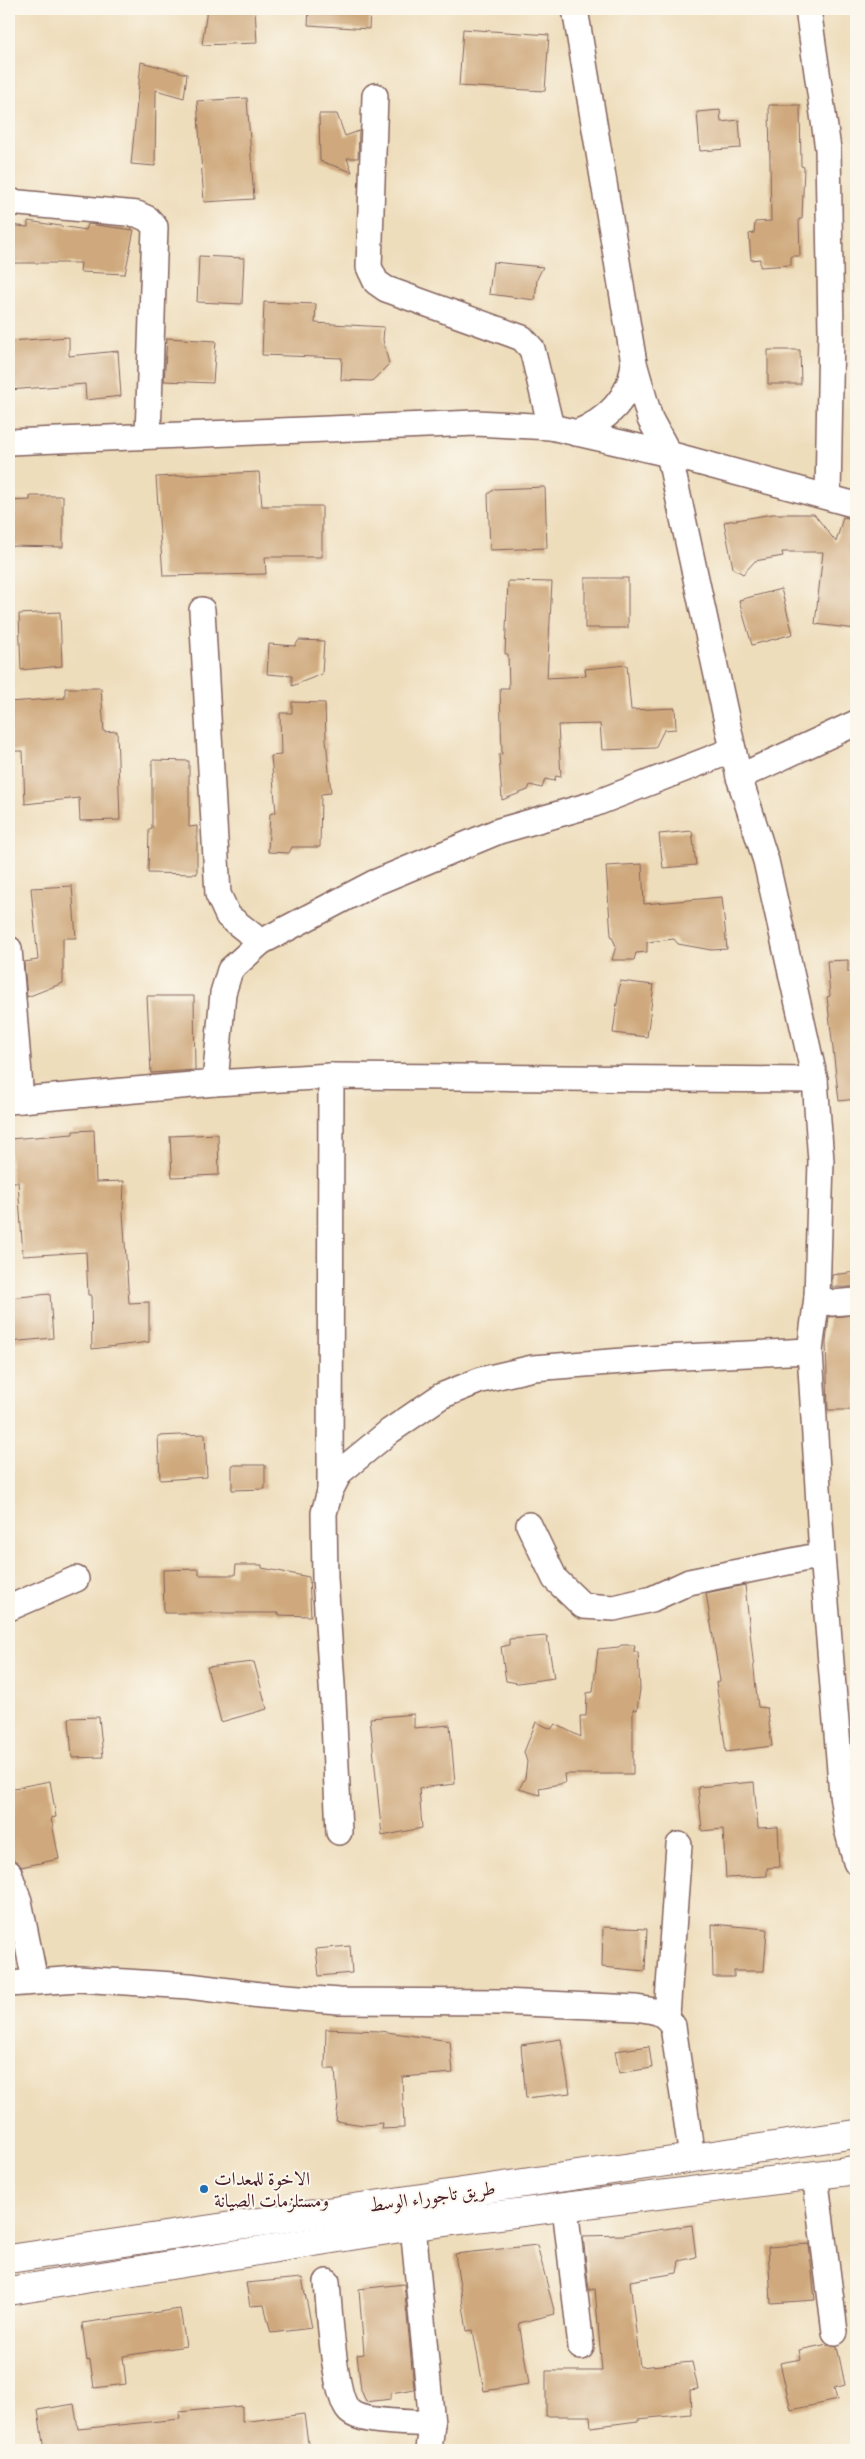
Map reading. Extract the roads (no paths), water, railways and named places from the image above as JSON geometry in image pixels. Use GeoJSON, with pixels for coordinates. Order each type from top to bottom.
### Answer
{"type":"FeatureCollection","features":[{"type":"Feature","properties":{"kind":"main road","name":"طريق تاجوراء الوسط"},"geometry":{"type":"LineString","coordinates":[[9,2258],[856,2134]]}},
{"type":"Feature","properties":{"kind":"main road"},"geometry":{"type":"LineString","coordinates":[[9,2291],[413,2226],[856,2170]]}},
{"type":"Feature","properties":{"kind":"street"},"geometry":{"type":"LineString","coordinates":[[575,9],[634,363],[650,419],[669,454],[739,777],[766,861],[815,1080],[821,1161],[817,1297],[810,1351],[822,1555],[848,1741],[847,1829],[856,1862]]}},
{"type":"Feature","properties":{"kind":"street"},"geometry":{"type":"LineString","coordinates":[[808,9],[828,149],[831,331],[828,496]]}},
{"type":"Feature","properties":{"kind":"street"},"geometry":{"type":"LineString","coordinates":[[375,96],[369,267],[376,282],[386,289],[522,338],[532,349],[551,428]]}},
{"type":"Feature","properties":{"kind":"street"},"geometry":{"type":"LineString","coordinates":[[9,202],[123,212],[148,219],[155,227],[148,435]]}},
{"type":"Feature","properties":{"kind":"street"},"geometry":{"type":"LineString","coordinates":[[576,433],[595,424],[612,411],[628,388],[634,363]]}},
{"type":"Feature","properties":{"kind":"street"},"geometry":{"type":"LineString","coordinates":[[9,442],[148,435],[476,424],[551,428],[669,454],[856,505]]}},
{"type":"Feature","properties":{"kind":"street"},"geometry":{"type":"LineString","coordinates":[[202,610],[218,894],[228,916],[261,942]]}},
{"type":"Feature","properties":{"kind":"street"},"geometry":{"type":"LineString","coordinates":[[739,777],[856,723]]}},
{"type":"Feature","properties":{"kind":"street"},"geometry":{"type":"LineString","coordinates":[[215,1083],[223,993],[230,970],[261,942],[374,884],[499,831],[594,804],[734,750]]}},
{"type":"Feature","properties":{"kind":"street"},"geometry":{"type":"LineString","coordinates":[[9,949],[15,1101],[215,1083],[331,1076],[815,1080]]}},
{"type":"Feature","properties":{"kind":"street"},"geometry":{"type":"LineString","coordinates":[[330,1491],[331,1076]]}},
{"type":"Feature","properties":{"kind":"street"},"geometry":{"type":"LineString","coordinates":[[817,1297],[832,1303],[856,1300]]}},
{"type":"Feature","properties":{"kind":"street"},"geometry":{"type":"LineString","coordinates":[[339,1832],[334,1700],[325,1578],[324,1513],[330,1491],[340,1472],[390,1431],[441,1396],[481,1380],[533,1368],[662,1358],[810,1351]]}},
{"type":"Feature","properties":{"kind":"street"},"geometry":{"type":"LineString","coordinates":[[529,1524],[555,1578],[583,1606],[614,1608],[652,1599],[689,1582],[822,1555]]}},
{"type":"Feature","properties":{"kind":"street"},"geometry":{"type":"LineString","coordinates":[[9,1608],[76,1578]]}},
{"type":"Feature","properties":{"kind":"street"},"geometry":{"type":"LineString","coordinates":[[679,1845],[667,2015],[673,2026],[692,2158]]}},
{"type":"Feature","properties":{"kind":"street"},"geometry":{"type":"LineString","coordinates":[[9,1873],[19,1901],[18,1936],[35,1981]]}},
{"type":"Feature","properties":{"kind":"street"},"geometry":{"type":"LineString","coordinates":[[9,1984],[78,1979],[137,1982],[260,1995],[339,2000],[501,2002],[636,2008],[667,2015]]}},
{"type":"Feature","properties":{"kind":"street"},"geometry":{"type":"LineString","coordinates":[[815,2175],[835,2332]]}},
{"type":"Feature","properties":{"kind":"street"},"geometry":{"type":"LineString","coordinates":[[566,2207],[581,2347]]}},
{"type":"Feature","properties":{"kind":"street"},"geometry":{"type":"LineString","coordinates":[[413,2226],[432,2424],[429,2450]]}},
{"type":"Feature","properties":{"kind":"street"},"geometry":{"type":"LineString","coordinates":[[327,2282],[339,2390],[349,2411],[364,2419],[432,2424]]}},
{"type":"Feature","properties":{"kind":"place","name":"الاخوة للمعدات ومستلزمات الصيانة"},"geometry":{"type":"Point","coordinates":[204,2189]}}]}
